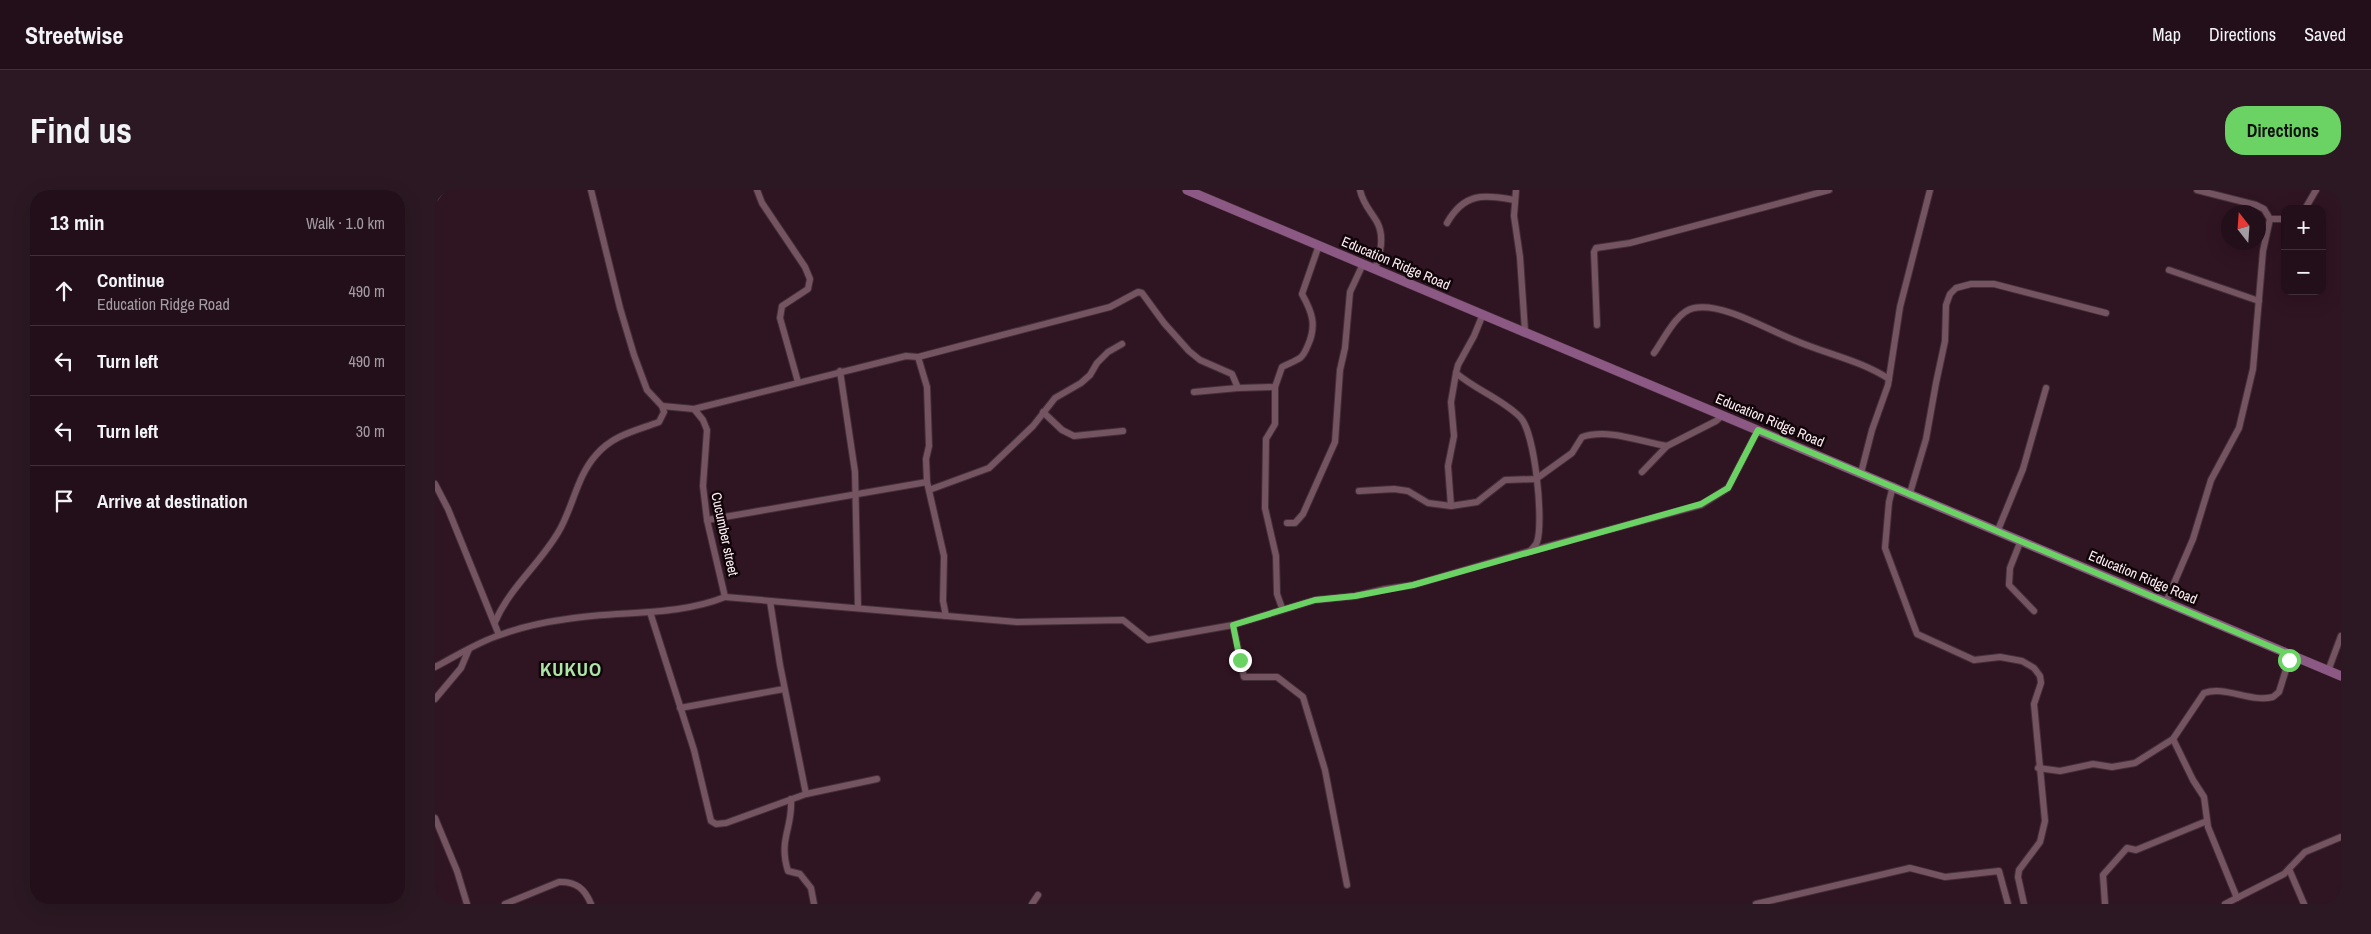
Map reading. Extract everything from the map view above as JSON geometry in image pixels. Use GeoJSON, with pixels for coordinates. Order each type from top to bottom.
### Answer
{"type":"FeatureCollection","features":[{"type":"Feature","properties":{"kind":"main road","name":"Education Ridge Road"},"geometry":{"type":"LineString","coordinates":[[1187,190],[2341,676]]}},
{"type":"Feature","properties":{"kind":"street"},"geometry":{"type":"LineString","coordinates":[[435,198],[441,190]]}},
{"type":"Feature","properties":{"kind":"street"},"geometry":{"type":"LineString","coordinates":[[495,622],[509,594],[546,550],[559,530],[585,470],[596,455],[613,438],[659,422],[664,412],[662,406],[647,390],[634,355],[620,308],[591,190]]}},
{"type":"Feature","properties":{"kind":"street"},"geometry":{"type":"LineString","coordinates":[[757,190],[762,203],[805,267],[810,279],[809,289],[782,306],[779,318],[798,382]]}},
{"type":"Feature","properties":{"kind":"street"},"geometry":{"type":"LineString","coordinates":[[1360,190],[1363,203],[1378,224],[1381,250],[1375,269]]}},
{"type":"Feature","properties":{"kind":"street"},"geometry":{"type":"LineString","coordinates":[[1516,190],[1514,200],[1525,331]]}},
{"type":"Feature","properties":{"kind":"street"},"geometry":{"type":"LineString","coordinates":[[1597,326],[1594,252],[1596,248],[1630,243],[1829,190]]}},
{"type":"Feature","properties":{"kind":"street"},"geometry":{"type":"LineString","coordinates":[[1861,473],[1872,430],[1889,379],[1889,364],[1900,307],[1930,190]]}},
{"type":"Feature","properties":{"kind":"street"},"geometry":{"type":"LineString","coordinates":[[2166,602],[2193,539],[2211,480],[2239,428],[2253,370],[2263,251],[2270,219],[2264,209],[2256,205],[2197,190]]}},
{"type":"Feature","properties":{"kind":"street"},"geometry":{"type":"LineString","coordinates":[[2307,205],[2316,190]]}},
{"type":"Feature","properties":{"kind":"street"},"geometry":{"type":"LineString","coordinates":[[1447,223],[1461,203],[1472,199],[1495,196],[1514,200]]}},
{"type":"Feature","properties":{"kind":"street"},"geometry":{"type":"LineString","coordinates":[[2270,219],[2281,219]]}},
{"type":"Feature","properties":{"kind":"street"},"geometry":{"type":"LineString","coordinates":[[1282,608],[1277,594],[1277,556],[1265,508],[1266,439],[1275,424],[1275,387],[1282,366],[1300,358],[1305,353],[1311,338],[1314,322],[1310,308],[1302,294],[1319,245]]}},
{"type":"Feature","properties":{"kind":"street"},"geometry":{"type":"LineString","coordinates":[[1287,523],[1295,523],[1303,514],[1335,442],[1340,370],[1345,348],[1349,292],[1363,264]]}},
{"type":"Feature","properties":{"kind":"street"},"geometry":{"type":"LineString","coordinates":[[2169,270],[2259,301]]}},
{"type":"Feature","properties":{"kind":"street"},"geometry":{"type":"LineString","coordinates":[[1910,493],[1927,439],[1945,342],[1946,305],[1950,294],[1956,288],[1971,284],[1994,284],[2106,313]]}},
{"type":"Feature","properties":{"kind":"street"},"geometry":{"type":"LineString","coordinates":[[662,406],[694,409],[906,356],[918,357],[1110,307],[1138,292],[1142,293],[1164,324],[1189,351],[1200,360],[1231,374],[1238,388]]}},
{"type":"Feature","properties":{"kind":"street"},"geometry":{"type":"LineString","coordinates":[[1654,353],[1678,320],[1689,309],[1696,307],[1717,309],[1796,341],[1870,367],[1889,379]]}},
{"type":"Feature","properties":{"kind":"street"},"geometry":{"type":"LineString","coordinates":[[1451,506],[1448,466],[1454,436],[1451,402],[1457,365],[1474,336],[1483,314]]}},
{"type":"Feature","properties":{"kind":"street"},"geometry":{"type":"LineString","coordinates":[[929,490],[989,468],[1033,426],[1043,412],[1062,394],[1090,375],[1103,358],[1122,344]]}},
{"type":"Feature","properties":{"kind":"street"},"geometry":{"type":"LineString","coordinates":[[918,357],[927,387],[929,446],[926,468],[927,482],[944,556],[943,601],[946,616]]}},
{"type":"Feature","properties":{"kind":"street"},"geometry":{"type":"LineString","coordinates":[[840,372],[852,441],[858,608]]}},
{"type":"Feature","properties":{"kind":"street"},"geometry":{"type":"LineString","coordinates":[[1457,373],[1521,418],[1528,430],[1536,479],[1539,533],[1537,543],[1530,551]]}},
{"type":"Feature","properties":{"kind":"street"},"geometry":{"type":"LineString","coordinates":[[1194,392],[1275,387]]}},
{"type":"Feature","properties":{"kind":"street"},"geometry":{"type":"LineString","coordinates":[[1998,530],[2023,469],[2046,388]]}},
{"type":"Feature","properties":{"kind":"street","name":"Cucumber street"},"geometry":{"type":"LineString","coordinates":[[435,666],[499,635],[566,619],[624,612],[650,612],[686,608],[709,604],[725,597],[707,520],[703,486],[707,430],[703,420],[694,409]]}},
{"type":"Feature","properties":{"kind":"street"},"geometry":{"type":"LineString","coordinates":[[1043,412],[1062,430],[1074,436],[1123,431]]}},
{"type":"Feature","properties":{"kind":"street"},"geometry":{"type":"LineString","coordinates":[[1642,472],[1667,446],[1716,421],[1723,415]]}},
{"type":"Feature","properties":{"kind":"street"},"geometry":{"type":"LineString","coordinates":[[725,597],[1017,622],[1123,620],[1148,640],[1233,625],[1282,608],[1315,600],[1355,596],[1413,585],[1701,504],[1728,488],[1758,430]]}},
{"type":"Feature","properties":{"kind":"street"},"geometry":{"type":"LineString","coordinates":[[1359,491],[1394,489],[1408,491],[1428,503],[1451,506],[1477,502],[1505,480],[1536,479],[1561,463],[1577,447],[1582,437],[1588,435],[1639,439],[1667,446]]}},
{"type":"Feature","properties":{"kind":"street"},"geometry":{"type":"LineString","coordinates":[[707,520],[927,482]]}},
{"type":"Feature","properties":{"kind":"street"},"geometry":{"type":"LineString","coordinates":[[435,484],[448,509],[499,635]]}},
{"type":"Feature","properties":{"kind":"street"},"geometry":{"type":"LineString","coordinates":[[1893,486],[1889,502],[1885,548],[1915,629],[1920,636],[1974,660],[2009,657],[2021,660],[2035,668],[2040,676],[2041,684],[2034,704],[2038,768],[2045,821],[2044,832],[2034,852],[2019,870],[2018,877],[2024,904]]}},
{"type":"Feature","properties":{"kind":"street"},"geometry":{"type":"LineString","coordinates":[[2021,540],[2010,568],[2009,585],[2034,611]]}},
{"type":"Feature","properties":{"kind":"street"},"geometry":{"type":"LineString","coordinates":[[770,601],[806,794]]}},
{"type":"Feature","properties":{"kind":"street"},"geometry":{"type":"LineString","coordinates":[[650,612],[694,750],[711,821],[716,824],[726,823],[806,794],[877,779]]}},
{"type":"Feature","properties":{"kind":"street"},"geometry":{"type":"LineString","coordinates":[[1233,625],[1244,677],[1277,677],[1303,697],[1325,770],[1347,885]]}},
{"type":"Feature","properties":{"kind":"street"},"geometry":{"type":"LineString","coordinates":[[2328,671],[2341,636]]}},
{"type":"Feature","properties":{"kind":"street"},"geometry":{"type":"LineString","coordinates":[[435,699],[461,668],[469,649]]}},
{"type":"Feature","properties":{"kind":"street"},"geometry":{"type":"LineString","coordinates":[[2038,768],[2060,772],[2097,764],[2112,767],[2135,763],[2173,739],[2203,693],[2215,691],[2246,697],[2273,697],[2279,692],[2289,660],[2288,654]]}},
{"type":"Feature","properties":{"kind":"street"},"geometry":{"type":"LineString","coordinates":[[680,708],[785,688]]}},
{"type":"Feature","properties":{"kind":"street"},"geometry":{"type":"LineString","coordinates":[[2173,739],[2193,780],[2204,797],[2207,821],[2237,898]]}},
{"type":"Feature","properties":{"kind":"street"},"geometry":{"type":"LineString","coordinates":[[791,799],[790,818],[784,836],[783,858],[788,871],[800,874],[811,888],[813,904]]}},
{"type":"Feature","properties":{"kind":"street"},"geometry":{"type":"LineString","coordinates":[[435,818],[457,871],[467,904]]}},
{"type":"Feature","properties":{"kind":"street"},"geometry":{"type":"LineString","coordinates":[[2105,904],[2103,875],[2127,848],[2136,850],[2207,821]]}},
{"type":"Feature","properties":{"kind":"street"},"geometry":{"type":"LineString","coordinates":[[2225,904],[2289,869],[2295,860],[2305,852],[2341,837]]}},
{"type":"Feature","properties":{"kind":"street"},"geometry":{"type":"LineString","coordinates":[[1756,904],[1910,868],[1945,877],[1999,870],[2008,904]]}},
{"type":"Feature","properties":{"kind":"street"},"geometry":{"type":"LineString","coordinates":[[2289,869],[2304,904]]}},
{"type":"Feature","properties":{"kind":"street"},"geometry":{"type":"LineString","coordinates":[[505,904],[559,882],[568,881],[581,887],[591,904]]}},
{"type":"Feature","properties":{"kind":"street"},"geometry":{"type":"LineString","coordinates":[[1032,904],[1038,895]]}},
{"type":"Feature","properties":{"kind":"district","name":"KUKUO"},"geometry":{"type":"Point","coordinates":[571,669]}},
{"type":"Feature","properties":{"kind":"route"},"geometry":{"type":"LineString","coordinates":[[1240,660],[1233,625],[1282,608],[1315,600],[1355,596],[1413,585],[1701,504],[1728,488],[1758,430],[2288,654],[2289,660]]}}]}
